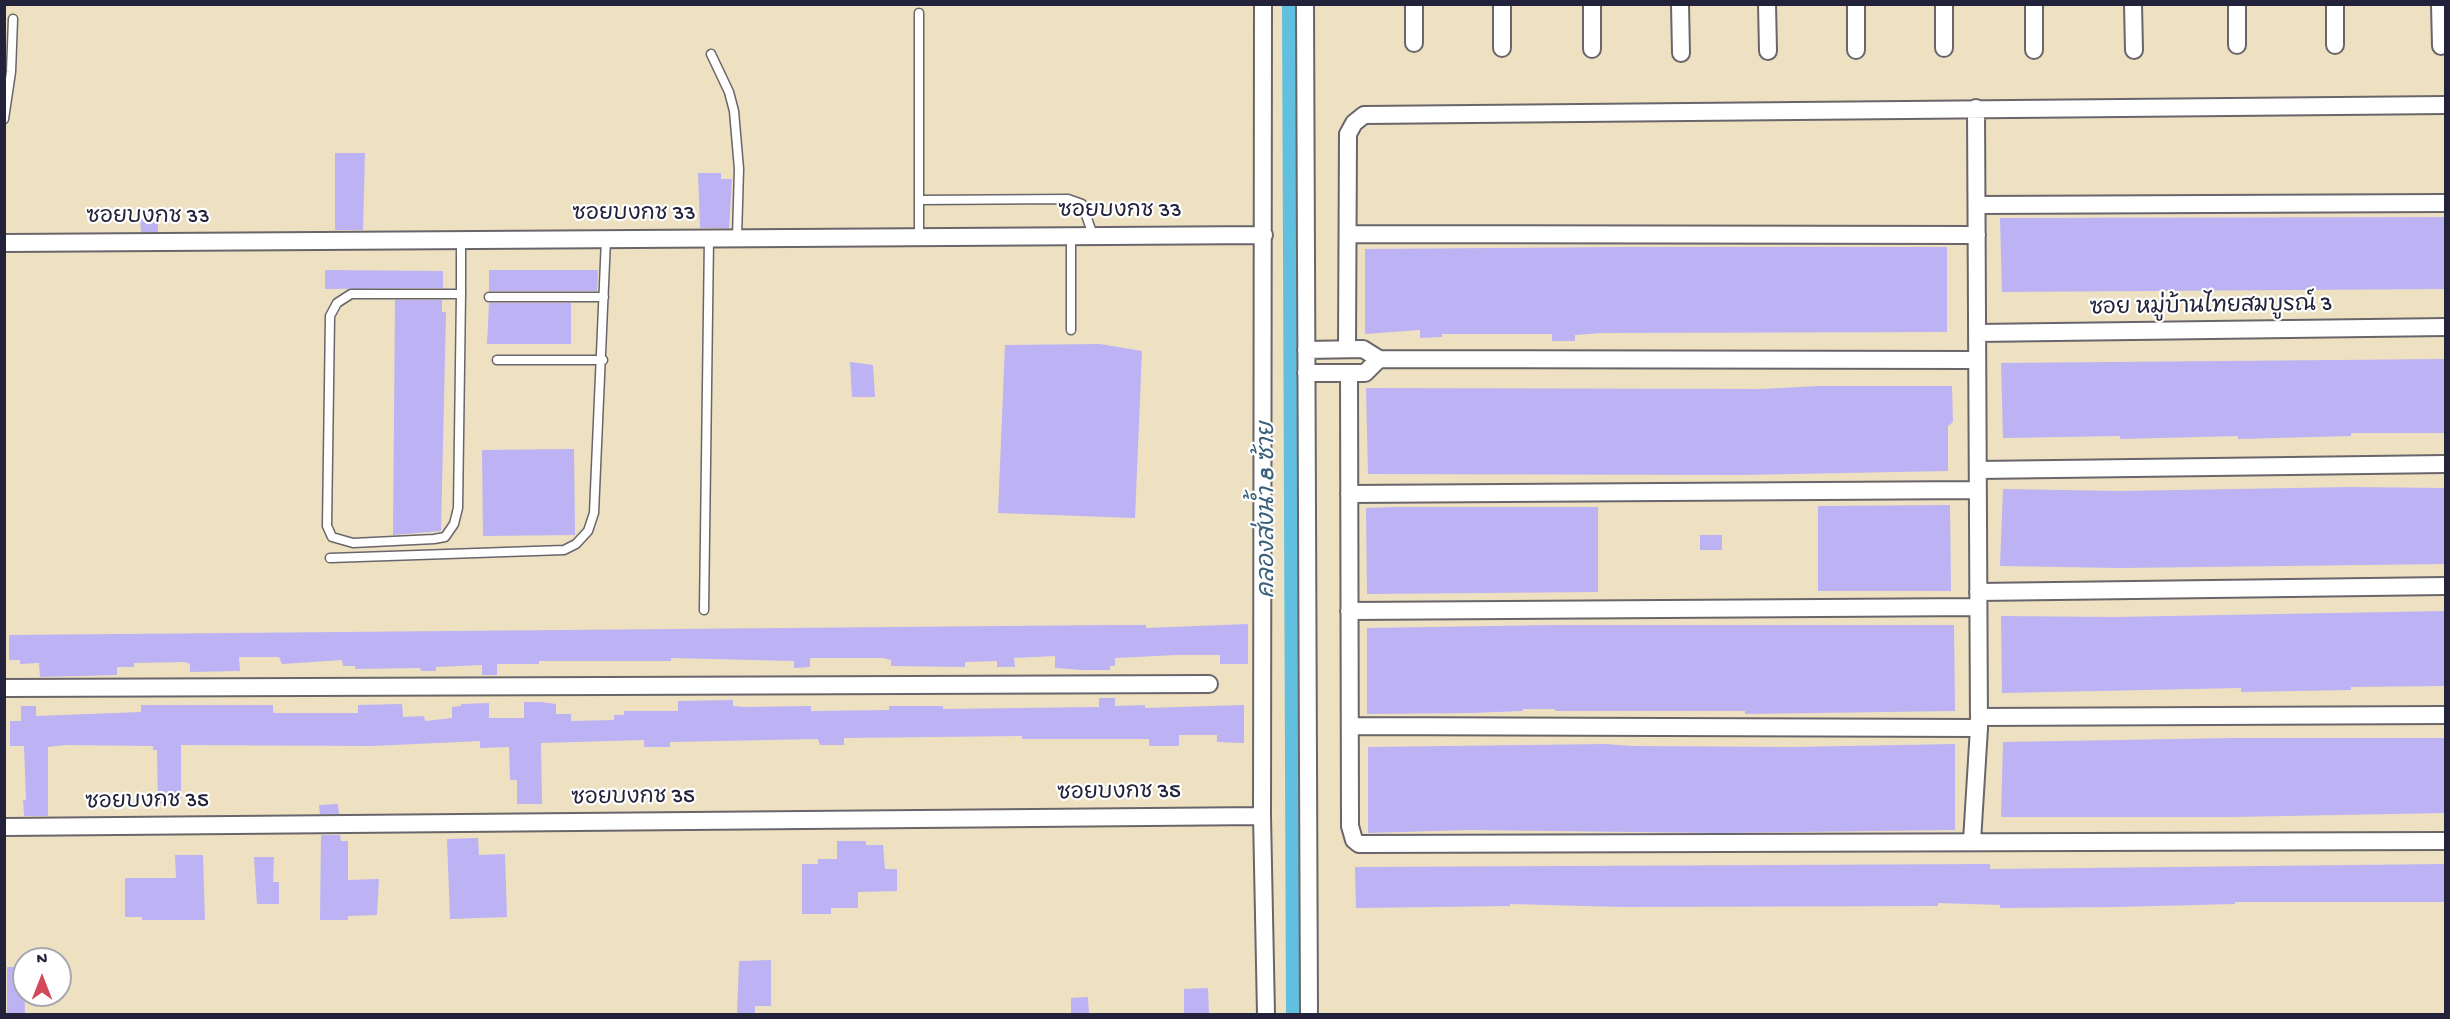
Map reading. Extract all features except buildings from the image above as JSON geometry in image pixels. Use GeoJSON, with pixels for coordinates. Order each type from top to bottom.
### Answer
{"type":"FeatureCollection","features":[{"type":"Feature","properties":{"kind":"street"},"geometry":{"type":"LineString","coordinates":[[1263,4],[1262,816],[1266,1014]]}},
{"type":"Feature","properties":{"kind":"street"},"geometry":{"type":"LineString","coordinates":[[1305,4],[1309,1014]]}},
{"type":"Feature","properties":{"kind":"street"},"geometry":{"type":"LineString","coordinates":[[1414,4],[1414,43]]}},
{"type":"Feature","properties":{"kind":"street"},"geometry":{"type":"LineString","coordinates":[[1502,4],[1503,48]]}},
{"type":"Feature","properties":{"kind":"street"},"geometry":{"type":"LineString","coordinates":[[1592,4],[1592,49]]}},
{"type":"Feature","properties":{"kind":"street"},"geometry":{"type":"LineString","coordinates":[[1680,4],[1680,52]]}},
{"type":"Feature","properties":{"kind":"street"},"geometry":{"type":"LineString","coordinates":[[1767,4],[1768,51]]}},
{"type":"Feature","properties":{"kind":"street"},"geometry":{"type":"LineString","coordinates":[[1856,4],[1857,50]]}},
{"type":"Feature","properties":{"kind":"street"},"geometry":{"type":"LineString","coordinates":[[1944,4],[1944,48]]}},
{"type":"Feature","properties":{"kind":"street"},"geometry":{"type":"LineString","coordinates":[[2034,4],[2034,50]]}},
{"type":"Feature","properties":{"kind":"street"},"geometry":{"type":"LineString","coordinates":[[2133,4],[2134,50]]}},
{"type":"Feature","properties":{"kind":"street"},"geometry":{"type":"LineString","coordinates":[[2237,4],[2237,45]]}},
{"type":"Feature","properties":{"kind":"street"},"geometry":{"type":"LineString","coordinates":[[2335,4],[2335,45]]}},
{"type":"Feature","properties":{"kind":"street"},"geometry":{"type":"LineString","coordinates":[[2440,4],[2441,46]]}},
{"type":"Feature","properties":{"kind":"street"},"geometry":{"type":"LineString","coordinates":[[1347,349],[1348,134],[1354,123],[1364,115],[2445,105]]}},
{"type":"Feature","properties":{"kind":"street"},"geometry":{"type":"LineString","coordinates":[[1971,841],[1979,722],[1976,108]]}},
{"type":"Feature","properties":{"kind":"street"},"geometry":{"type":"LineString","coordinates":[[1977,205],[2445,203]]}},
{"type":"Feature","properties":{"kind":"street"},"geometry":{"type":"LineString","coordinates":[[1349,234],[1977,235]]}},
{"type":"Feature","properties":{"kind":"street","name":"ซอยบงกช 33"},"geometry":{"type":"LineString","coordinates":[[4,243],[1263,235]]}},
{"type":"Feature","properties":{"kind":"street","name":"ซอย หมู่บ้านไทยสมบูรณ์ 3"},"geometry":{"type":"LineString","coordinates":[[1977,333],[2445,327]]}},
{"type":"Feature","properties":{"kind":"street"},"geometry":{"type":"LineString","coordinates":[[1306,350],[1363,349],[1378,358],[1977,360]]}},
{"type":"Feature","properties":{"kind":"street"},"geometry":{"type":"LineString","coordinates":[[1306,373],[1365,373],[1378,358]]}},
{"type":"Feature","properties":{"kind":"street"},"geometry":{"type":"LineString","coordinates":[[1349,373],[1350,826],[1354,840],[1359,844],[2445,840]]}},
{"type":"Feature","properties":{"kind":"street"},"geometry":{"type":"LineString","coordinates":[[1978,470],[2445,464]]}},
{"type":"Feature","properties":{"kind":"street"},"geometry":{"type":"LineString","coordinates":[[1349,494],[1977,490]]}},
{"type":"Feature","properties":{"kind":"street"},"geometry":{"type":"LineString","coordinates":[[1349,611],[1978,600],[2445,586]]}},
{"type":"Feature","properties":{"kind":"street"},"geometry":{"type":"LineString","coordinates":[[4,688],[1209,684]]}},
{"type":"Feature","properties":{"kind":"street"},"geometry":{"type":"LineString","coordinates":[[1350,726],[1979,722],[2445,715]]}},
{"type":"Feature","properties":{"kind":"street","name":"ซอยบงกช 35"},"geometry":{"type":"LineString","coordinates":[[4,827],[1262,816]]}},
{"type":"Feature","properties":{"kind":"lane"},"geometry":{"type":"LineString","coordinates":[[919,13],[919,236]]}},
{"type":"Feature","properties":{"kind":"lane"},"geometry":{"type":"LineString","coordinates":[[4,119],[11,72],[13,19]]}},
{"type":"Feature","properties":{"kind":"lane"},"geometry":{"type":"LineString","coordinates":[[711,54],[729,92],[734,111],[739,169],[737,237]]}},
{"type":"Feature","properties":{"kind":"lane"},"geometry":{"type":"LineString","coordinates":[[919,200],[1068,199],[1083,204],[1093,235]]}},
{"type":"Feature","properties":{"kind":"lane"},"geometry":{"type":"LineString","coordinates":[[1071,235],[1071,330]]}},
{"type":"Feature","properties":{"kind":"lane"},"geometry":{"type":"LineString","coordinates":[[330,558],[564,550],[576,544],[588,531],[594,513],[603,360],[606,238]]}},
{"type":"Feature","properties":{"kind":"lane"},"geometry":{"type":"LineString","coordinates":[[704,610],[709,238]]}},
{"type":"Feature","properties":{"kind":"lane"},"geometry":{"type":"LineString","coordinates":[[461,240],[461,294],[458,508],[454,524],[445,537],[434,539],[353,543],[332,537],[327,526],[330,316],[337,303],[351,294],[461,294]]}},
{"type":"Feature","properties":{"kind":"lane"},"geometry":{"type":"LineString","coordinates":[[489,297],[604,297]]}},
{"type":"Feature","properties":{"kind":"lane"},"geometry":{"type":"LineString","coordinates":[[497,360],[603,360]]}},
{"type":"Feature","properties":{"kind":"waterway","name":"คลองส่งน้ำ 8 ซ้าย"},"geometry":{"type":"LineString","coordinates":[[1292,4],[1296,1014]]}}]}
